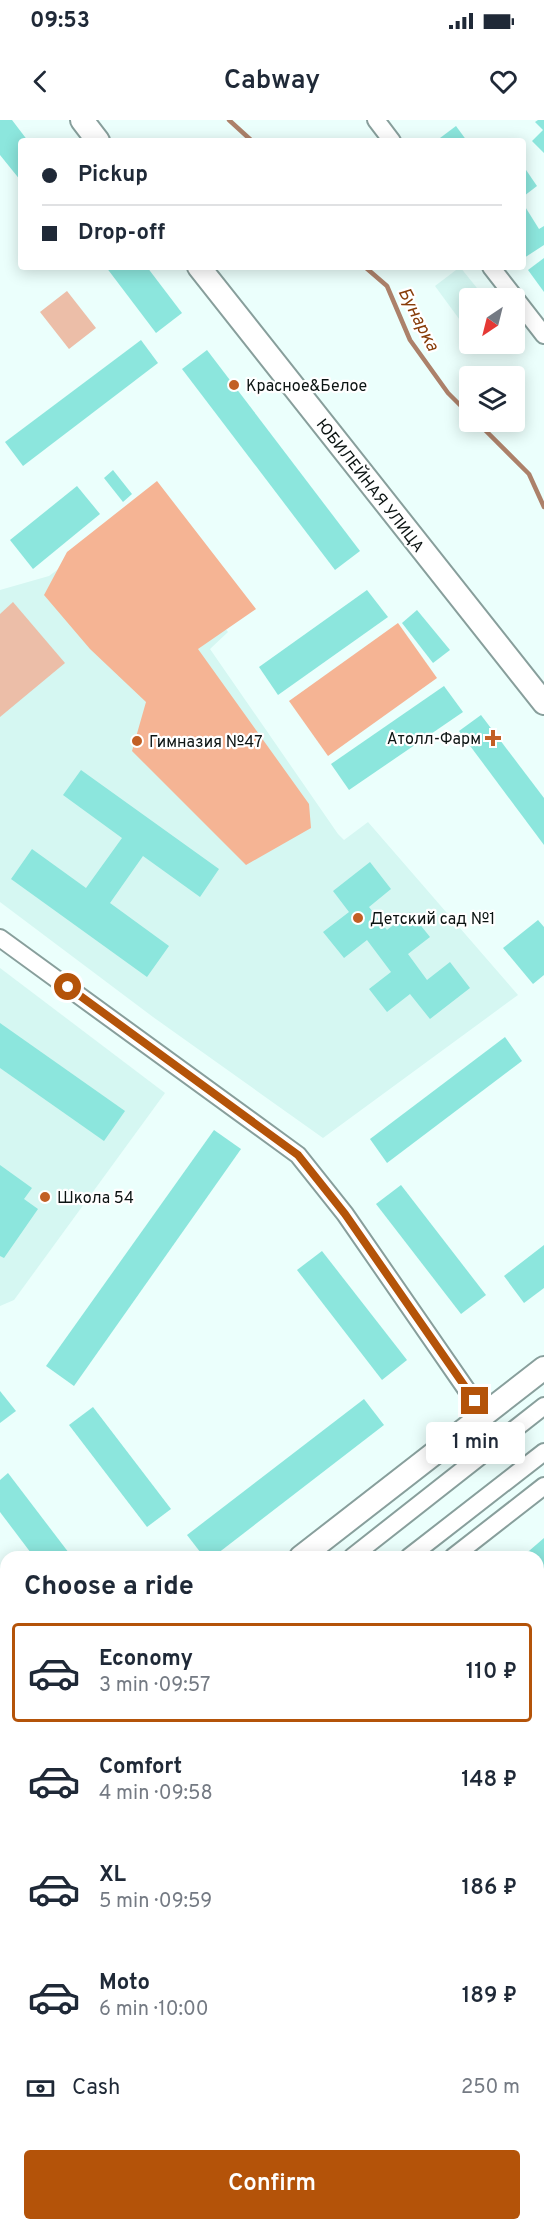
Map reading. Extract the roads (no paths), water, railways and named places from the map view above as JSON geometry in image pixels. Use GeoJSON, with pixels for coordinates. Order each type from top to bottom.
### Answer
{"type":"FeatureCollection","features":[{"type":"Feature","properties":{"kind":"street"},"geometry":{"type":"LineString","coordinates":[[82,120],[96,138]]}},
{"type":"Feature","properties":{"kind":"street"},"geometry":{"type":"LineString","coordinates":[[376,120],[390,138]]}},
{"type":"Feature","properties":{"kind":"street","name":"ЮБИЛЕЙНАЯ УЛИЦА"},"geometry":{"type":"LineString","coordinates":[[201,270],[544,703]]}},
{"type":"Feature","properties":{"kind":"street"},"geometry":{"type":"LineString","coordinates":[[493,270],[544,335]]}},
{"type":"Feature","properties":{"kind":"street"},"geometry":{"type":"LineString","coordinates":[[0,938],[298,1155],[345,1214],[484,1415]]}},
{"type":"Feature","properties":{"kind":"street"},"geometry":{"type":"LineString","coordinates":[[309,1551],[544,1368]]}},
{"type":"Feature","properties":{"kind":"street"},"geometry":{"type":"LineString","coordinates":[[360,1551],[544,1406]]}},
{"type":"Feature","properties":{"kind":"street"},"geometry":{"type":"LineString","coordinates":[[417,1551],[544,1452]]}},
{"type":"Feature","properties":{"kind":"street"},"geometry":{"type":"LineString","coordinates":[[461,1551],[544,1486]]}},
{"type":"Feature","properties":{"kind":"waterway","name":"Бунарка"},"geometry":{"type":"LineString","coordinates":[[229,120],[249,138]]}},
{"type":"Feature","properties":{"kind":"waterway","name":"Бунарка"},"geometry":{"type":"LineString","coordinates":[[368,270],[387,286],[410,340],[448,393],[459,404]]}},
{"type":"Feature","properties":{"kind":"waterway","name":"Бунарка"},"geometry":{"type":"LineString","coordinates":[[487,432],[529,474],[544,507]]}},
{"type":"Feature","properties":{"kind":"place","name":"Красное&Белое"},"geometry":{"type":"Point","coordinates":[234,385]}},
{"type":"Feature","properties":{"kind":"place","name":"Атолл-Фарм"},"geometry":{"type":"Point","coordinates":[493,738]}},
{"type":"Feature","properties":{"kind":"place","name":"Гимназия №47"},"geometry":{"type":"Point","coordinates":[137,741]}},
{"type":"Feature","properties":{"kind":"place","name":"Детский сад №1"},"geometry":{"type":"Point","coordinates":[358,918]}},
{"type":"Feature","properties":{"kind":"place","name":"Школа 54"},"geometry":{"type":"Point","coordinates":[45,1197]}}]}
